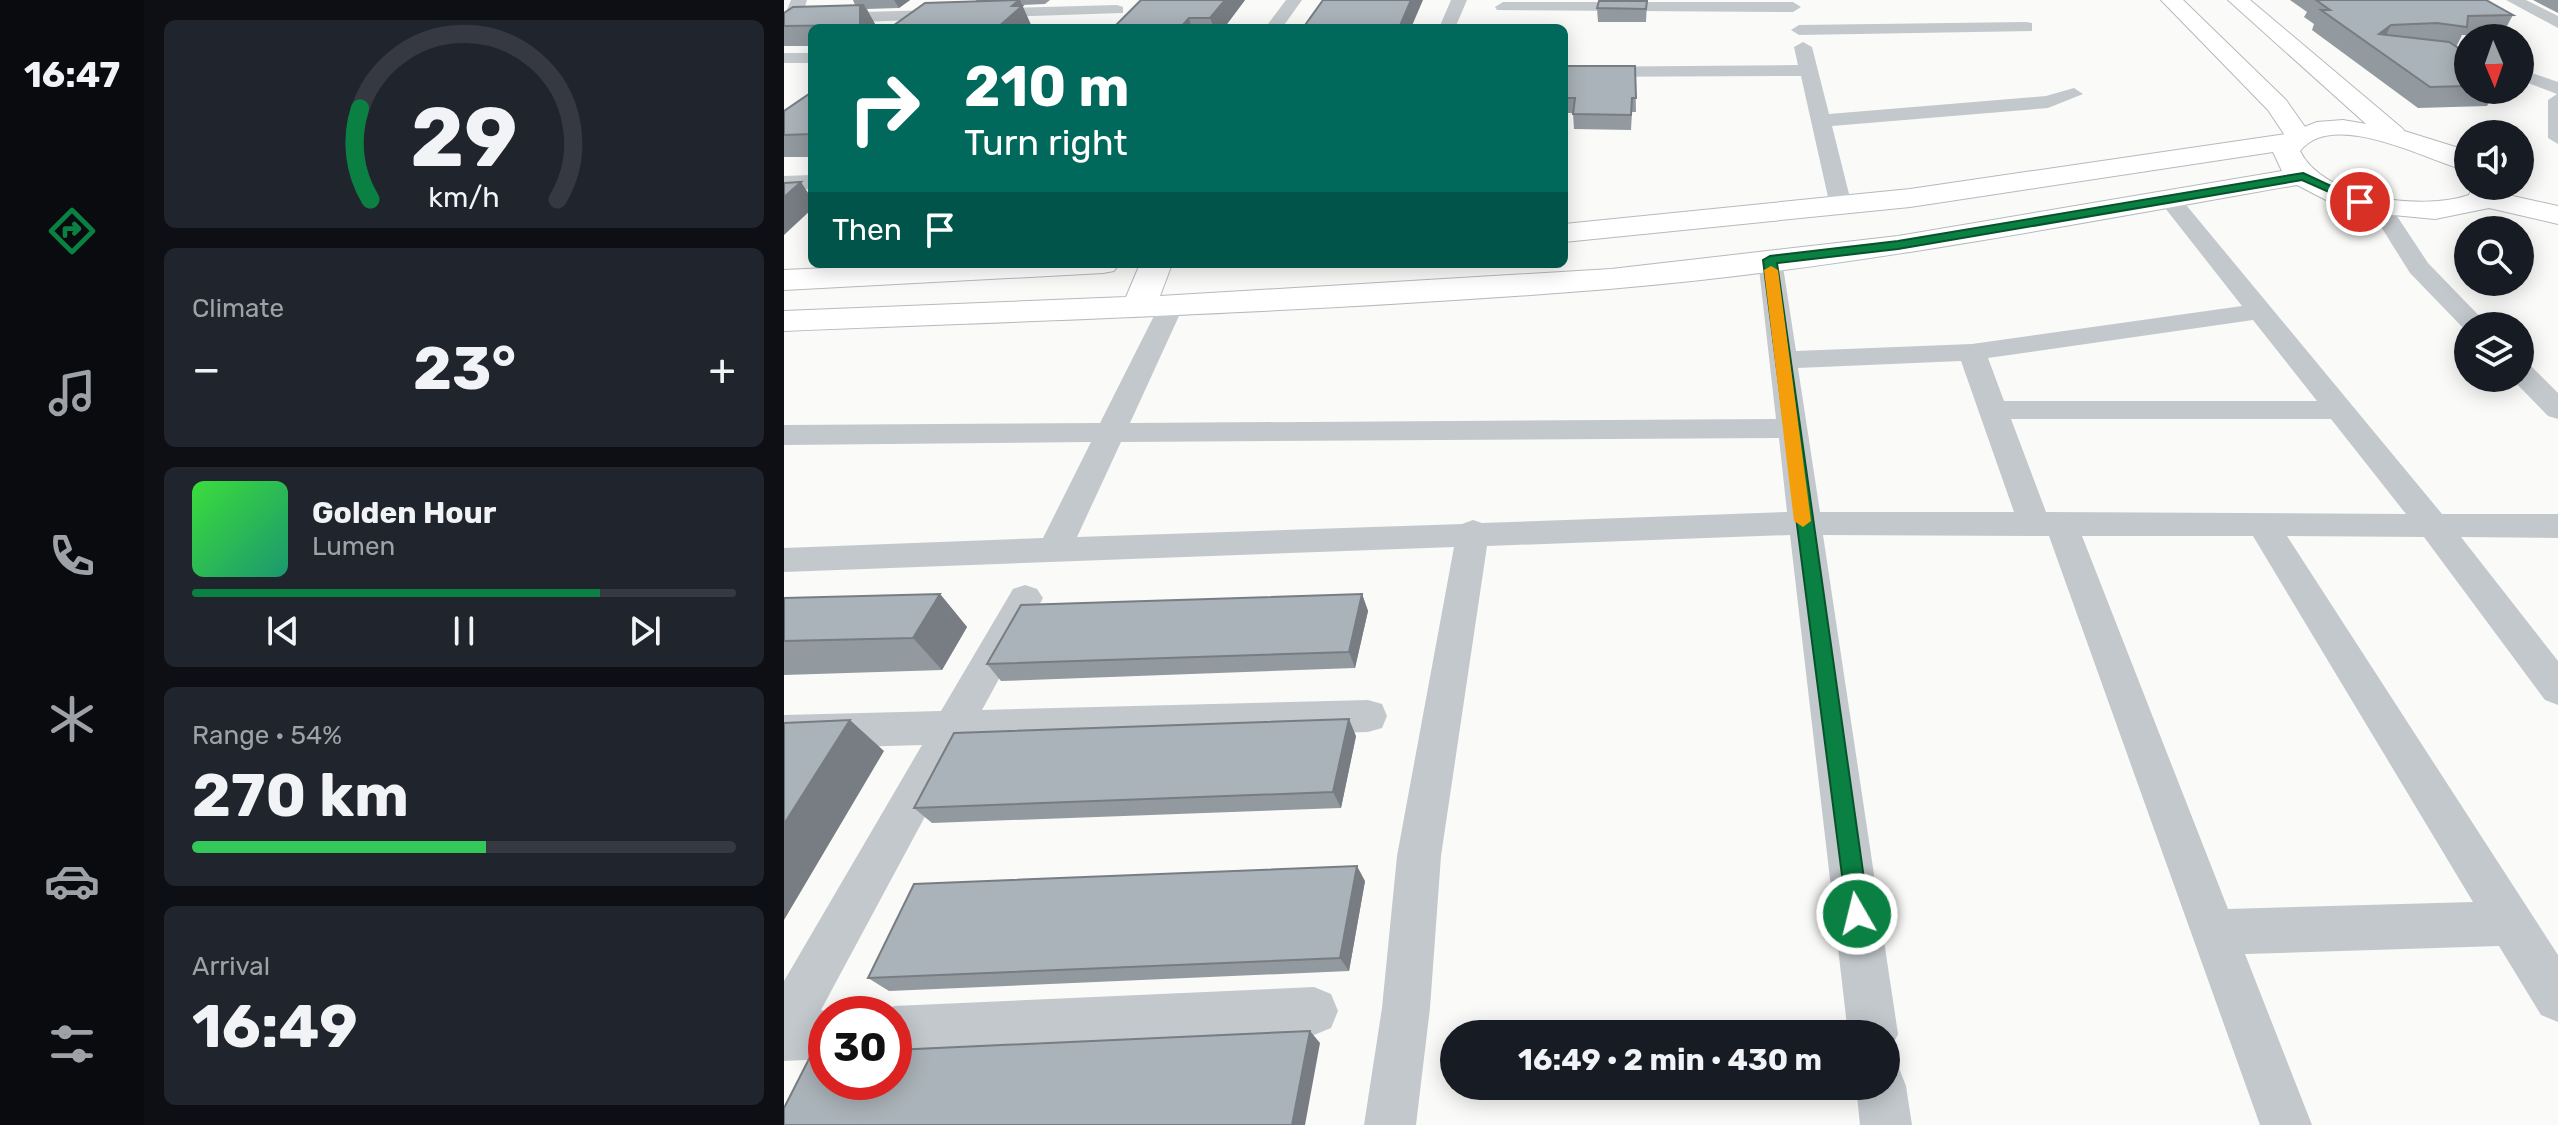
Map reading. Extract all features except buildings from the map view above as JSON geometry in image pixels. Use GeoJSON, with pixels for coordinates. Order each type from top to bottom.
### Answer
{"type":"FeatureCollection","features":[{"type":"Feature","properties":{"kind":"main road"},"geometry":{"type":"LineString","coordinates":[[2171,0],[2277,105],[2296,139]]}},
{"type":"Feature","properties":{"kind":"main road"},"geometry":{"type":"LineString","coordinates":[[2238,0],[2394,135]]}},
{"type":"Feature","properties":{"kind":"main road"},"geometry":{"type":"LineString","coordinates":[[1568,233],[1841,206],[2296,139],[2333,130],[2394,135],[2454,156]]}},
{"type":"Feature","properties":{"kind":"main road"},"geometry":{"type":"LineString","coordinates":[[2296,139],[2287,157],[2303,176],[2335,193],[2379,206],[2448,211],[2473,206],[2478,200]]}},
{"type":"Feature","properties":{"kind":"main road"},"geometry":{"type":"LineString","coordinates":[[784,321],[1139,307],[1611,279],[1898,245],[2303,176]]}},
{"type":"Feature","properties":{"kind":"main road"},"geometry":{"type":"LineString","coordinates":[[2534,190],[2558,196]]}},
{"type":"Feature","properties":{"kind":"main road"},"geometry":{"type":"LineString","coordinates":[[2510,200],[2558,215]]}},
{"type":"Feature","properties":{"kind":"main road"},"geometry":{"type":"LineString","coordinates":[[784,280],[1023,268]]}},
{"type":"Feature","properties":{"kind":"main road"},"geometry":{"type":"LineString","coordinates":[[1139,307],[1154,268]]}},
{"type":"Feature","properties":{"kind":"street"},"geometry":{"type":"LineString","coordinates":[[799,0],[788,22],[944,13],[1117,10]]}},
{"type":"Feature","properties":{"kind":"street"},"geometry":{"type":"LineString","coordinates":[[929,24],[964,0]]}},
{"type":"Feature","properties":{"kind":"street"},"geometry":{"type":"LineString","coordinates":[[1276,24],[1294,0]]}},
{"type":"Feature","properties":{"kind":"street"},"geometry":{"type":"LineString","coordinates":[[1449,24],[1459,0]]}},
{"type":"Feature","properties":{"kind":"street"},"geometry":{"type":"LineString","coordinates":[[2500,0],[2515,0],[2558,23]]}},
{"type":"Feature","properties":{"kind":"street"},"geometry":{"type":"LineString","coordinates":[[1503,7],[1793,4],[1841,206]]}},
{"type":"Feature","properties":{"kind":"street"},"geometry":{"type":"LineString","coordinates":[[1799,30],[2026,27]]}},
{"type":"Feature","properties":{"kind":"street"},"geometry":{"type":"LineString","coordinates":[[784,58],[808,58]]}},
{"type":"Feature","properties":{"kind":"street"},"geometry":{"type":"LineString","coordinates":[[1568,72],[1809,70]]}},
{"type":"Feature","properties":{"kind":"street"},"geometry":{"type":"LineString","coordinates":[[2534,84],[2558,101],[2558,138]]}},
{"type":"Feature","properties":{"kind":"street"},"geometry":{"type":"LineString","coordinates":[[1821,121],[2048,102],[2074,94]]}},
{"type":"Feature","properties":{"kind":"street"},"geometry":{"type":"LineString","coordinates":[[784,183],[808,182]]}},
{"type":"Feature","properties":{"kind":"street"},"geometry":{"type":"LineString","coordinates":[[2169,199],[2433,525],[2558,689]]}},
{"type":"Feature","properties":{"kind":"street"},"geometry":{"type":"LineString","coordinates":[[2379,206],[2419,268],[2462,312]]}},
{"type":"Feature","properties":{"kind":"street"},"geometry":{"type":"LineString","coordinates":[[1770,260],[1871,1020]]}},
{"type":"Feature","properties":{"kind":"street"},"geometry":{"type":"LineString","coordinates":[[1054,551],[1107,433],[1171,305]]}},
{"type":"Feature","properties":{"kind":"street"},"geometry":{"type":"LineString","coordinates":[[1782,360],[1972,352],[2258,311]]}},
{"type":"Feature","properties":{"kind":"street"},"geometry":{"type":"LineString","coordinates":[[1972,352],[1993,410],[2048,524],[2214,932],[2286,1125]]}},
{"type":"Feature","properties":{"kind":"street"},"geometry":{"type":"LineString","coordinates":[[2534,385],[2558,410]]}},
{"type":"Feature","properties":{"kind":"street"},"geometry":{"type":"LineString","coordinates":[[1993,410],[2339,410]]}},
{"type":"Feature","properties":{"kind":"street"},"geometry":{"type":"LineString","coordinates":[[784,435],[1790,428]]}},
{"type":"Feature","properties":{"kind":"street"},"geometry":{"type":"LineString","coordinates":[[784,560],[1473,532],[1803,523],[2558,526]]}},
{"type":"Feature","properties":{"kind":"street"},"geometry":{"type":"LineString","coordinates":[[2263,525],[2558,998]]}},
{"type":"Feature","properties":{"kind":"street"},"geometry":{"type":"LineString","coordinates":[[1390,1125],[1406,1008],[1419,856],[1473,532]]}},
{"type":"Feature","properties":{"kind":"street"},"geometry":{"type":"LineString","coordinates":[[784,1028],[949,727],[1025,598]]}},
{"type":"Feature","properties":{"kind":"street"},"geometry":{"type":"LineString","coordinates":[[784,769],[797,732],[1368,716]]}},
{"type":"Feature","properties":{"kind":"street"},"geometry":{"type":"LineString","coordinates":[[2214,932],[2511,923]]}},
{"type":"Feature","properties":{"kind":"street"},"geometry":{"type":"LineString","coordinates":[[912,1030],[1314,1011]]}},
{"type":"Feature","properties":{"kind":"street"},"geometry":{"type":"LineString","coordinates":[[784,1036],[808,1035]]}},
{"type":"Feature","properties":{"kind":"street"},"geometry":{"type":"LineString","coordinates":[[1883,1100],[1886,1125]]}},
{"type":"Feature","properties":{"kind":"slow traffic"},"geometry":{"type":"LineString","coordinates":[[1771,270],[1803,521]]}},
{"type":"Feature","properties":{"kind":"route"},"geometry":{"type":"LineString","coordinates":[[1857,914],[1770,260],[1898,245],[2303,176],[2360,202]]}}]}
